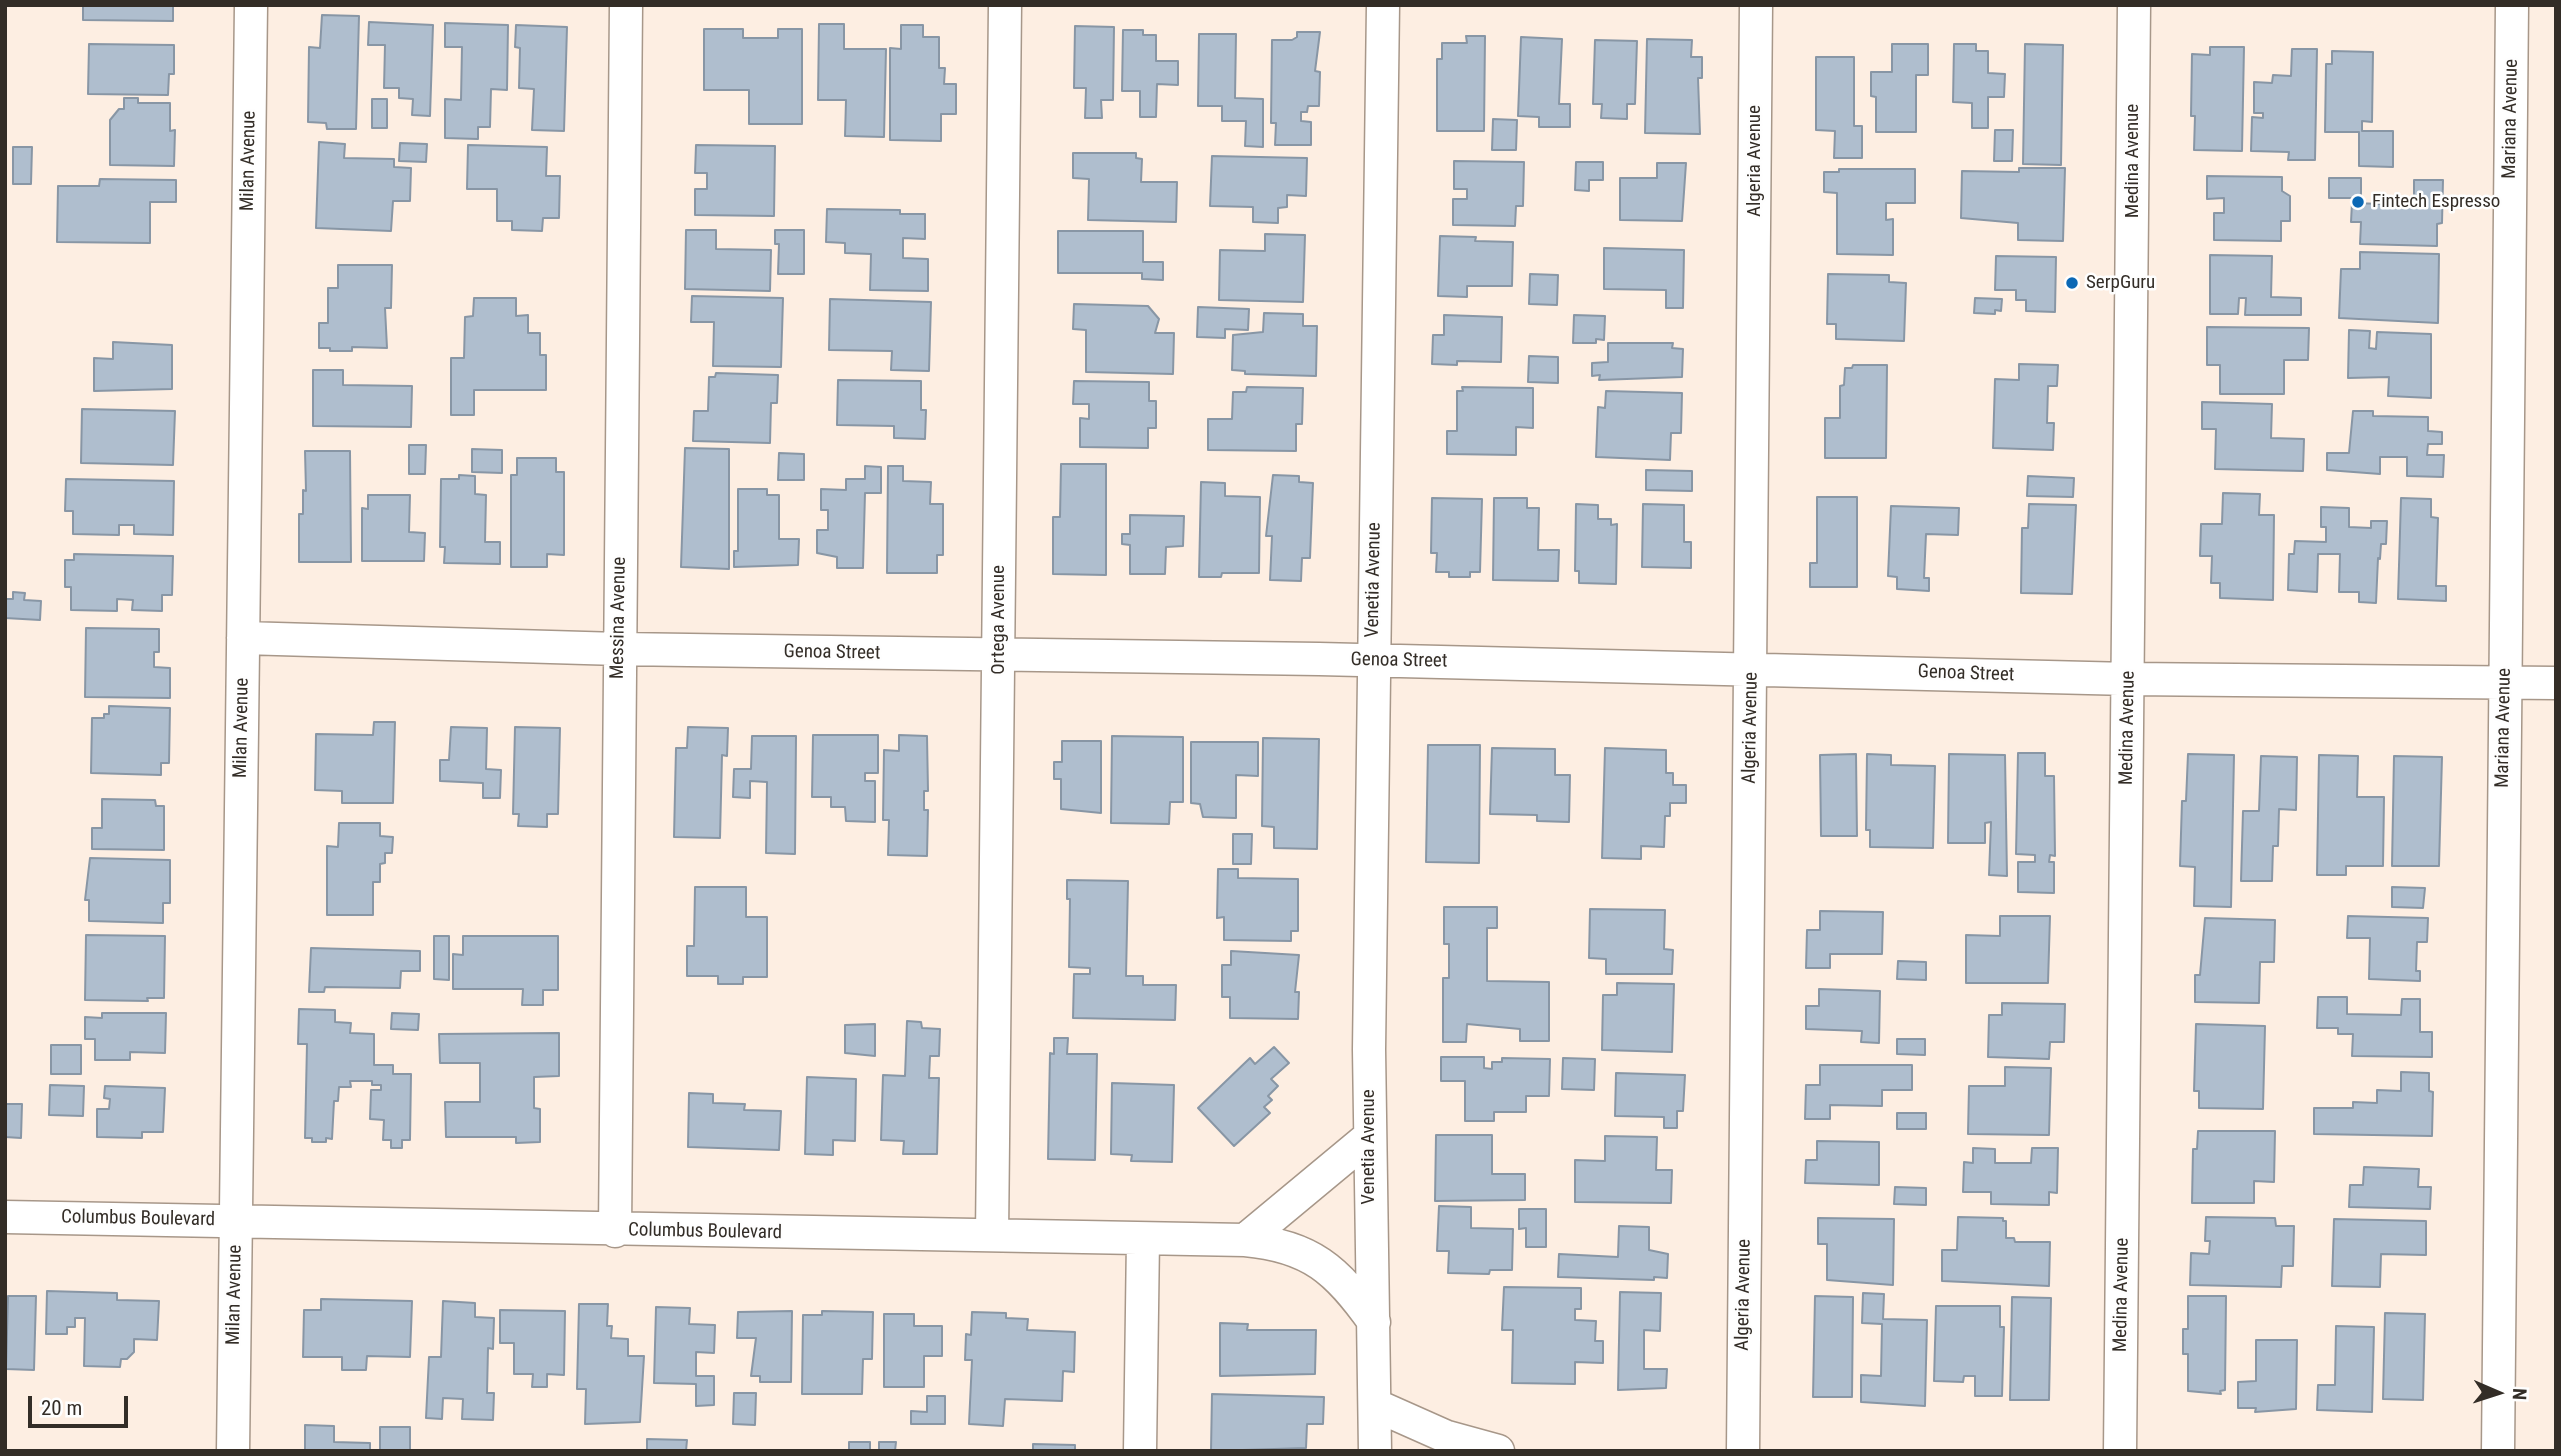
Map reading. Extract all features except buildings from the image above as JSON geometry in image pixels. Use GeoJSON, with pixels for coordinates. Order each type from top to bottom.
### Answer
{"type":"FeatureCollection","features":[{"type":"Feature","properties":{"kind":"street","name":"Milan Avenue"},"geometry":{"type":"LineString","coordinates":[[233,1451],[251,5]]}},
{"type":"Feature","properties":{"kind":"street","name":"Messina Avenue"},"geometry":{"type":"LineString","coordinates":[[615,1231],[626,5]]}},
{"type":"Feature","properties":{"kind":"street","name":"Ortega Avenue"},"geometry":{"type":"LineString","coordinates":[[992,1235],[1005,5]]}},
{"type":"Feature","properties":{"kind":"street","name":"Venetia Avenue"},"geometry":{"type":"LineString","coordinates":[[1375,1451],[1369,1137],[1382,5]]}},
{"type":"Feature","properties":{"kind":"street","name":"Algeria Avenue"},"geometry":{"type":"LineString","coordinates":[[1743,1451],[1756,5]]}},
{"type":"Feature","properties":{"kind":"street","name":"Medina Avenue"},"geometry":{"type":"LineString","coordinates":[[2120,1451],[2134,5]]}},
{"type":"Feature","properties":{"kind":"street","name":"Mariana Avenue"},"geometry":{"type":"LineString","coordinates":[[2498,1451],[2512,5]]}},
{"type":"Feature","properties":{"kind":"street","name":"Genoa Street"},"geometry":{"type":"LineString","coordinates":[[243,638],[619,649],[1373,660],[2129,678],[2556,682]]}},
{"type":"Feature","properties":{"kind":"street"},"geometry":{"type":"LineString","coordinates":[[1245,1241],[1369,1137]]}},
{"type":"Feature","properties":{"kind":"street","name":"Columbus Boulevard"},"geometry":{"type":"LineString","coordinates":[[5,1217],[236,1220],[615,1231],[1245,1241],[1284,1247],[1325,1265],[1343,1282],[1374,1322]]}},
{"type":"Feature","properties":{"kind":"street"},"geometry":{"type":"LineString","coordinates":[[1140,1451],[1143,1239]]}},
{"type":"Feature","properties":{"kind":"street"},"geometry":{"type":"LineString","coordinates":[[1375,1405],[1447,1437],[1498,1451]]}},
{"type":"Feature","properties":{"kind":"place","name":"Fintech Espresso"},"geometry":{"type":"Point","coordinates":[2358,202]}},
{"type":"Feature","properties":{"kind":"place","name":"SerpGuru"},"geometry":{"type":"Point","coordinates":[2072,283]}}]}
